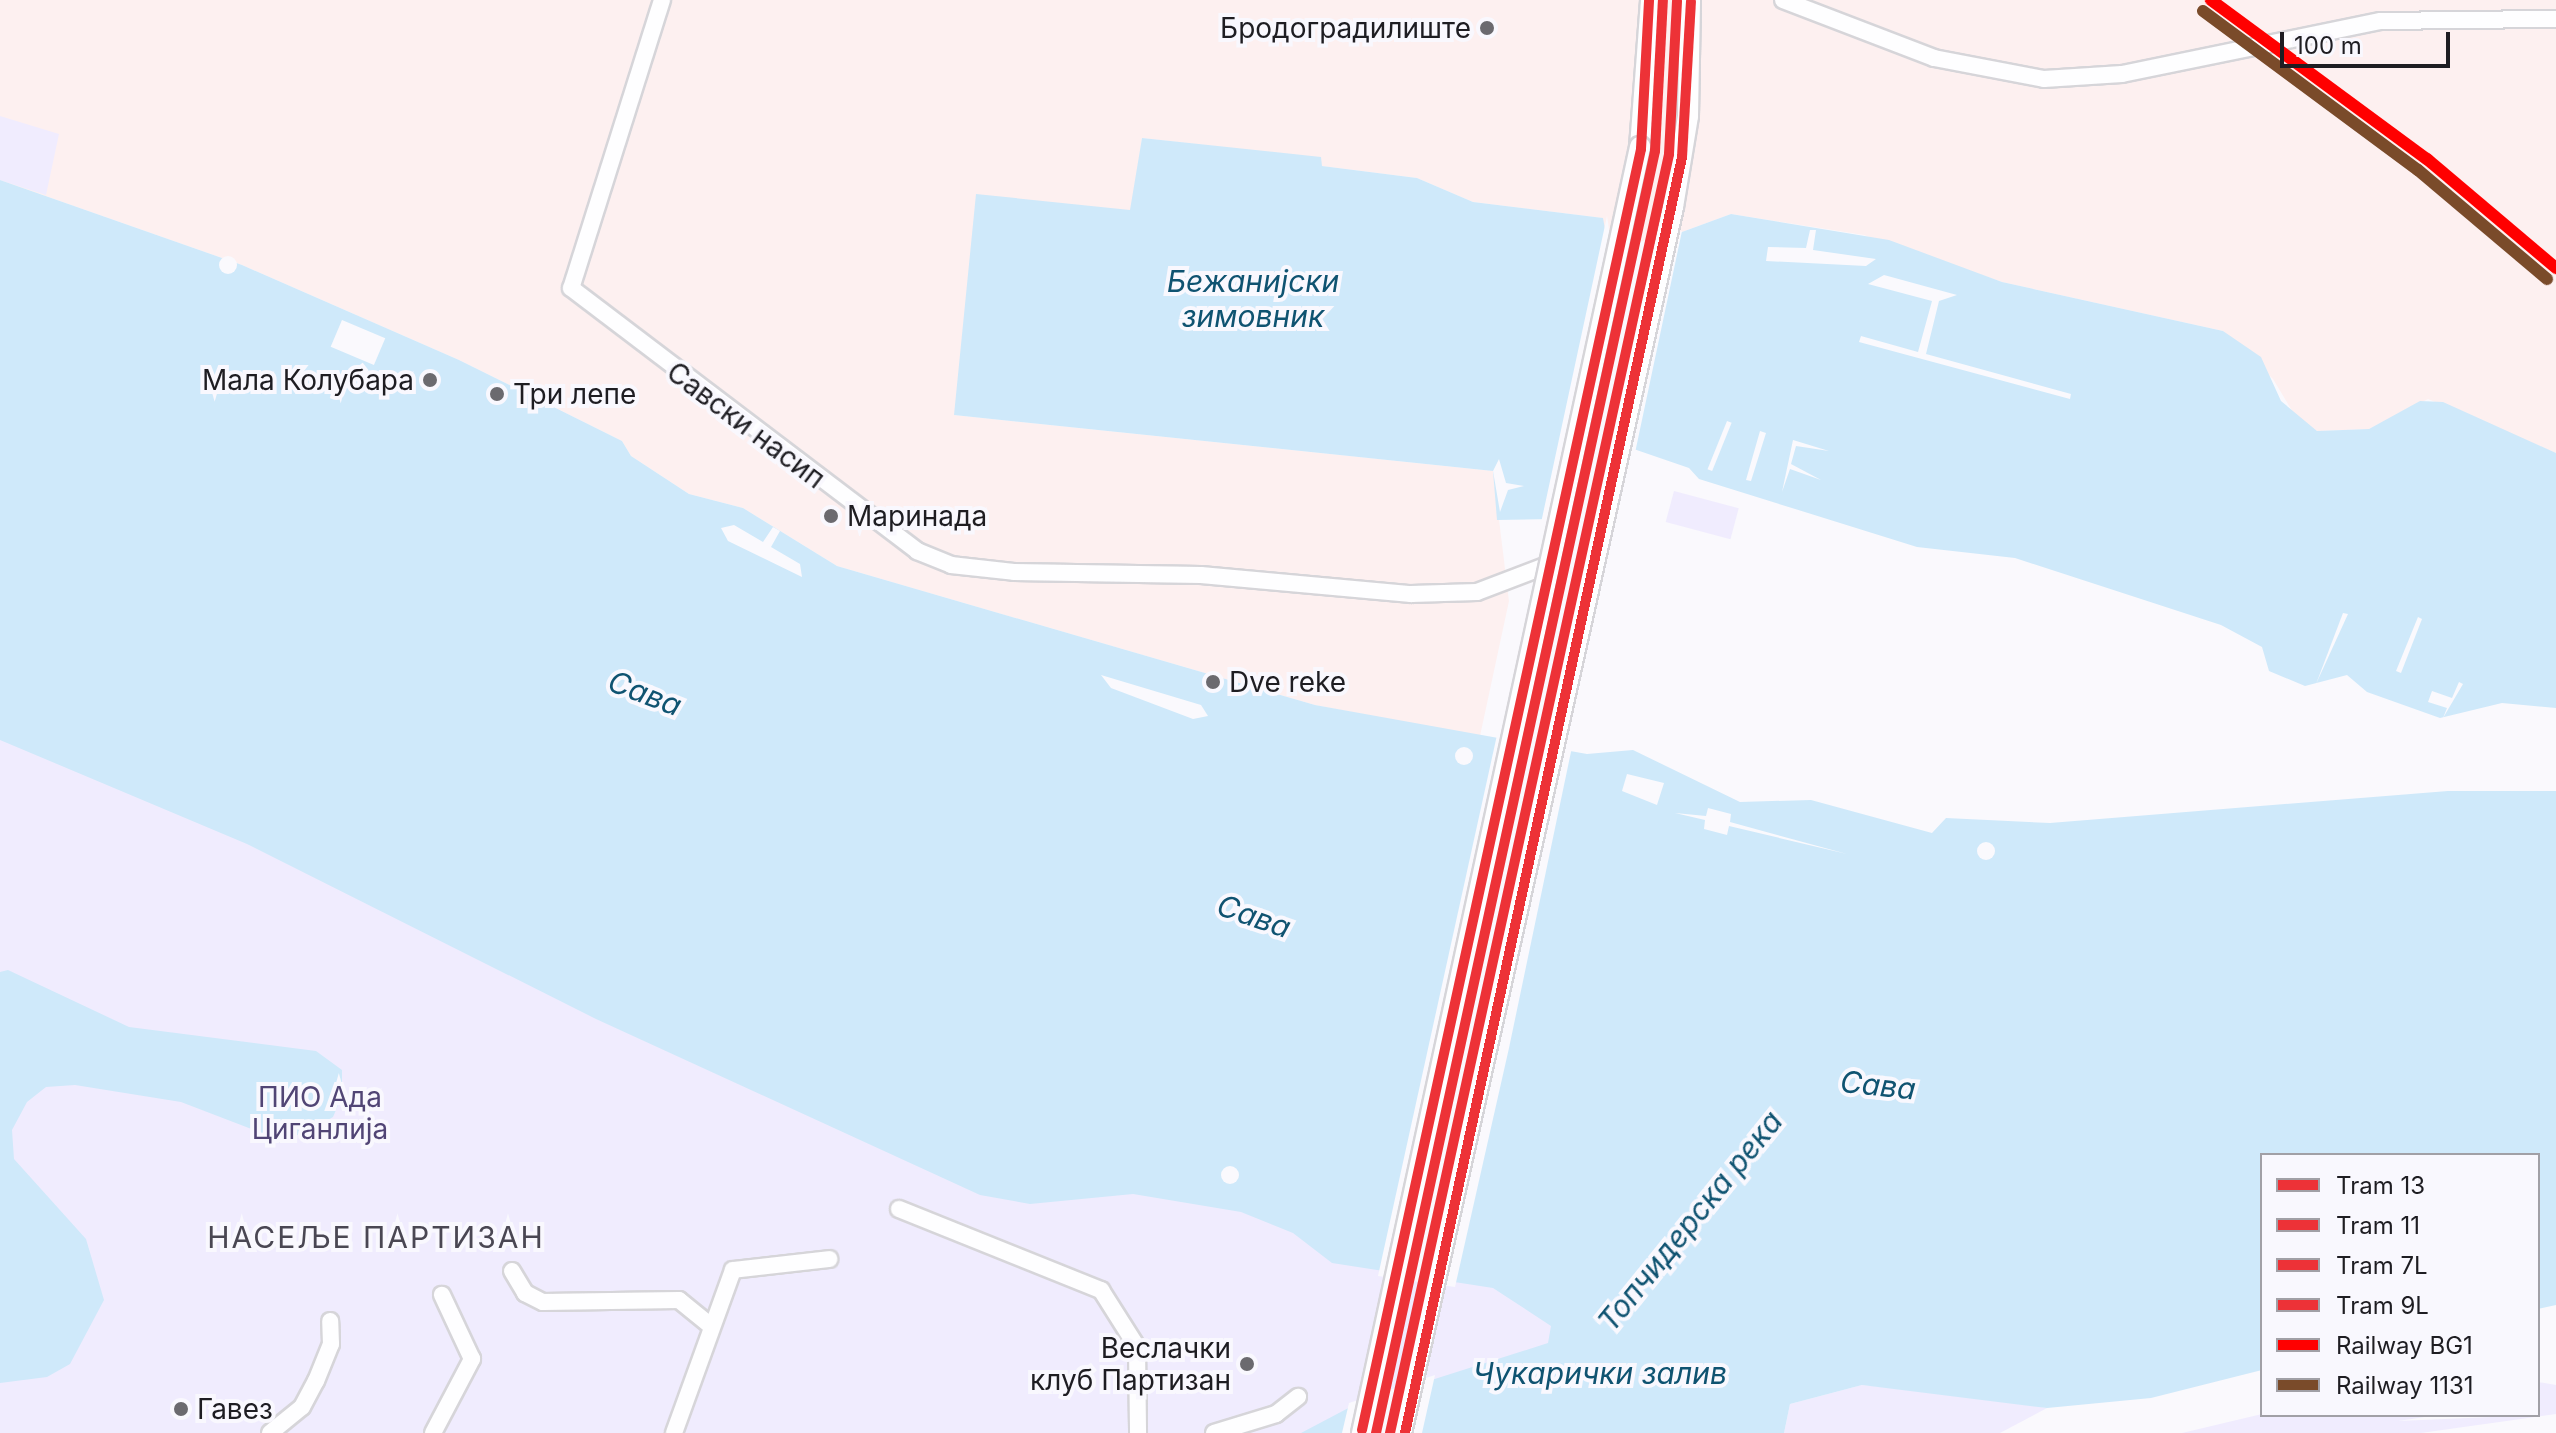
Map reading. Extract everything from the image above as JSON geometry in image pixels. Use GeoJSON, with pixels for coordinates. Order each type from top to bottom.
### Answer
{"type":"FeatureCollection","features":[{"type":"Feature","properties":{"kind":"main road"},"geometry":{"type":"LineString","coordinates":[[1362,1433],[1640,147],[1651,0]]}},
{"type":"Feature","properties":{"kind":"main road"},"geometry":{"type":"LineString","coordinates":[[1401,1433],[1683,153],[1690,0]]}},
{"type":"Feature","properties":{"kind":"street","name":"Савски насип"},"geometry":{"type":"LineString","coordinates":[[662,0],[571,288],[917,551],[951,565],[1014,572],[1201,575],[1411,594],[1477,592],[1558,561]]}},
{"type":"Feature","properties":{"kind":"street"},"geometry":{"type":"LineString","coordinates":[[1783,0],[1934,58],[2044,79],[2122,74],[2381,21],[2556,19]]}},
{"type":"Feature","properties":{"kind":"street"},"geometry":{"type":"LineString","coordinates":[[899,1209],[1101,1290],[1137,1347],[1138,1433]]}},
{"type":"Feature","properties":{"kind":"street"},"geometry":{"type":"LineString","coordinates":[[674,1433],[710,1325],[733,1270],[829,1259]]}},
{"type":"Feature","properties":{"kind":"street"},"geometry":{"type":"LineString","coordinates":[[512,1271],[525,1293],[543,1302],[679,1300],[710,1325]]}},
{"type":"Feature","properties":{"kind":"street"},"geometry":{"type":"LineString","coordinates":[[433,1433],[472,1359],[442,1295]]}},
{"type":"Feature","properties":{"kind":"street"},"geometry":{"type":"LineString","coordinates":[[270,1433],[302,1407],[316,1381],[331,1344],[330,1321]]}},
{"type":"Feature","properties":{"kind":"street"},"geometry":{"type":"LineString","coordinates":[[1214,1433],[1276,1414],[1298,1397]]}},
{"type":"Feature","properties":{"kind":"shaded area"},"geometry":{"type":"Polygon","coordinates":[[[0,0],[2556,0],[2556,453],[2428,399],[2369,429],[2317,431],[2297,419],[2273,379],[2223,331],[2002,282],[1864,235],[1731,214],[1622,254],[1609,252],[1602,218],[1473,202],[1417,178],[1321,166],[1321,158],[1142,138],[1131,210],[954,415],[1493,471],[1509,601],[1480,736],[1433,728],[1315,705],[837,566],[743,508],[689,494],[631,456],[622,441],[459,360],[242,265],[0,180],[0,0]]]}},
{"type":"Feature","properties":{"kind":"green space"},"geometry":{"type":"Polygon","coordinates":[[[0,116],[59,134],[46,195],[0,180],[0,116]]]}},
{"type":"Feature","properties":{"kind":"green space"},"geometry":{"type":"Polygon","coordinates":[[[1674,491],[1739,508],[1730,539],[1666,522],[1674,491]]]}},
{"type":"Feature","properties":{"kind":"green space","name":"ПИО Ада Циганлија"},"geometry":{"type":"Polygon","coordinates":[[[0,651],[1641,1270],[1755,1433],[0,1433],[0,651]]]}},
{"type":"Feature","properties":{"kind":"green space"},"geometry":{"type":"Polygon","coordinates":[[[2540,1382],[2556,1385],[2556,1414],[2540,1416],[2540,1382]]]}},
{"type":"Feature","properties":{"kind":"green space"},"geometry":{"type":"Polygon","coordinates":[[[1862,1385],[1957,1393],[2047,1408],[2000,1433],[1784,1433],[1790,1404],[1862,1385]]]}},
{"type":"Feature","properties":{"kind":"green space"},"geometry":{"type":"Polygon","coordinates":[[[2260,1414],[2260,1417],[2425,1417],[2398,1421],[2535,1417],[2421,1433],[2182,1433],[2260,1414]]]}},
{"type":"Feature","properties":{"kind":"water","name":"Бежанијски зимовник"},"geometry":{"type":"Polygon","coordinates":[[[1142,138],[1321,157],[1322,166],[1417,178],[1473,202],[1603,218],[1609,252],[1622,254],[1731,214],[1889,240],[2002,282],[2223,331],[2261,357],[2281,401],[2317,431],[2369,429],[2420,401],[2443,402],[2556,453],[2556,708],[2502,703],[2440,718],[2367,692],[2347,675],[2305,686],[2269,671],[2262,647],[2221,625],[2015,558],[1917,547],[1699,479],[1689,468],[1622,445],[1584,444],[1552,519],[1497,520],[1493,471],[954,415],[976,194],[1130,210],[1142,138]]]}},
{"type":"Feature","properties":{"kind":"water"},"geometry":{"type":"Polygon","coordinates":[[[0,180],[242,265],[459,360],[622,441],[631,456],[689,494],[743,508],[837,566],[1315,705],[1587,754],[1633,750],[1740,802],[1811,800],[1932,833],[1946,818],[2050,823],[2448,791],[2556,791],[2556,1305],[2540,1309],[2540,1153],[2260,1153],[2260,1371],[2151,1398],[2047,1408],[1862,1385],[1790,1404],[1784,1433],[1301,1433],[1356,1404],[1548,1343],[1551,1326],[1493,1288],[1332,1263],[1293,1233],[1241,1212],[1133,1194],[1030,1204],[980,1195],[596,1019],[247,844],[0,740],[0,180]]]}},
{"type":"Feature","properties":{"kind":"water"},"geometry":{"type":"Polygon","coordinates":[[[8,970],[129,1027],[316,1051],[342,1070],[342,1096],[333,1117],[302,1135],[267,1135],[181,1102],[75,1085],[46,1087],[27,1102],[12,1130],[14,1159],[86,1239],[104,1300],[70,1364],[47,1377],[0,1383],[0,972],[8,970]]]}},
{"type":"Feature","properties":{"kind":"pier"},"geometry":{"type":"Polygon","coordinates":[[[1607,216],[1612,249],[1682,231],[1635,453],[1584,448],[1552,523],[1541,523],[1607,216]]]}},
{"type":"Feature","properties":{"kind":"pier"},"geometry":{"type":"Polygon","coordinates":[[[1810,230],[1816,230],[1813,250],[1876,259],[1866,266],[1766,261],[1768,247],[1806,248],[1810,230]]]}},
{"type":"Feature","properties":{"kind":"pier"},"geometry":{"type":"Polygon","coordinates":[[[228,256],[237,265],[228,274],[219,265],[228,256]]]}},
{"type":"Feature","properties":{"kind":"pier"},"geometry":{"type":"Polygon","coordinates":[[[1884,275],[1957,295],[1939,301],[1926,354],[2071,394],[2070,399],[1859,342],[1861,336],[1918,352],[1932,301],[1868,284],[1884,275]]]}},
{"type":"Feature","properties":{"kind":"pier"},"geometry":{"type":"Polygon","coordinates":[[[342,320],[385,338],[374,365],[331,347],[342,320]]]}},
{"type":"Feature","properties":{"kind":"pier"},"geometry":{"type":"Polygon","coordinates":[[[1727,421],[1732,423],[1712,471],[1708,469],[1727,421]]]}},
{"type":"Feature","properties":{"kind":"pier"},"geometry":{"type":"Polygon","coordinates":[[[1760,431],[1766,433],[1751,481],[1746,480],[1760,431]]]}},
{"type":"Feature","properties":{"kind":"pier"},"geometry":{"type":"Polygon","coordinates":[[[1793,440],[1829,451],[1796,446],[1791,464],[1821,480],[1790,469],[1782,492],[1793,440]]]}},
{"type":"Feature","properties":{"kind":"pier"},"geometry":{"type":"Polygon","coordinates":[[[1499,459],[1506,483],[1524,486],[1508,490],[1500,512],[1493,471],[1499,459]]]}},
{"type":"Feature","properties":{"kind":"pier"},"geometry":{"type":"Polygon","coordinates":[[[734,525],[763,542],[773,527],[780,531],[771,547],[800,564],[802,577],[728,541],[721,528],[734,525]]]}},
{"type":"Feature","properties":{"kind":"pier"},"geometry":{"type":"Polygon","coordinates":[[[2343,613],[2348,614],[2316,684],[2343,613]]]}},
{"type":"Feature","properties":{"kind":"pier"},"geometry":{"type":"Polygon","coordinates":[[[2418,617],[2422,619],[2401,673],[2396,671],[2418,617]]]}},
{"type":"Feature","properties":{"kind":"pier"},"geometry":{"type":"Polygon","coordinates":[[[1101,675],[1201,705],[1208,716],[1193,719],[1111,688],[1101,675]]]}},
{"type":"Feature","properties":{"kind":"pier"},"geometry":{"type":"Polygon","coordinates":[[[2459,682],[2463,684],[2443,718],[2447,708],[2428,702],[2432,691],[2452,698],[2459,682]]]}},
{"type":"Feature","properties":{"kind":"pier"},"geometry":{"type":"Polygon","coordinates":[[[1497,735],[1572,747],[1509,1048],[1455,1287],[1378,1276],[1497,735]]]}},
{"type":"Feature","properties":{"kind":"pier"},"geometry":{"type":"Polygon","coordinates":[[[1464,747],[1473,756],[1464,765],[1455,756],[1464,747]]]}},
{"type":"Feature","properties":{"kind":"pier"},"geometry":{"type":"Polygon","coordinates":[[[1627,774],[1664,783],[1657,805],[1622,791],[1627,774]]]}},
{"type":"Feature","properties":{"kind":"pier"},"geometry":{"type":"Polygon","coordinates":[[[1708,808],[1731,814],[1730,822],[1847,854],[1729,826],[1727,835],[1704,829],[1705,820],[1675,813],[1706,816],[1708,808]]]}},
{"type":"Feature","properties":{"kind":"pier"},"geometry":{"type":"Polygon","coordinates":[[[1986,842],[1995,851],[1986,860],[1977,851],[1986,842]]]}},
{"type":"Feature","properties":{"kind":"pier"},"geometry":{"type":"Polygon","coordinates":[[[1226,1166],[1234,1166],[1239,1175],[1237,1182],[1226,1184],[1221,1179],[1221,1171],[1226,1166]]]}},
{"type":"Feature","properties":{"kind":"pier"},"geometry":{"type":"Polygon","coordinates":[[[1435,1375],[1422,1433],[1342,1433],[1349,1403],[1435,1375]]]}},
{"type":"Feature","properties":{"kind":"tram line","name":"7L"},"geometry":{"type":"LineString","coordinates":[[1362,1430],[1641,149],[1649,0]]}},
{"type":"Feature","properties":{"kind":"tram line","name":"13"},"geometry":{"type":"LineString","coordinates":[[1376,1433],[1655,151],[1663,0]]}},
{"type":"Feature","properties":{"kind":"tram line","name":"11"},"geometry":{"type":"LineString","coordinates":[[1390,1433],[1669,154],[1677,1]]}},
{"type":"Feature","properties":{"kind":"tram line","name":"9L"},"geometry":{"type":"LineString","coordinates":[[1405,1433],[1682,157],[1691,1]]}},
{"type":"Feature","properties":{"kind":"rail line","name":"BG1"},"geometry":{"type":"LineString","coordinates":[[2211,0],[2427,159],[2556,268]]}},
{"type":"Feature","properties":{"kind":"rail line","name":"1131"},"geometry":{"type":"LineString","coordinates":[[2203,11],[2418,170],[2547,279]]}},
{"type":"Feature","properties":{"kind":"place","name":"Бродоградилиште"},"geometry":{"type":"Point","coordinates":[1487,28]}},
{"type":"Feature","properties":{"kind":"place","name":"Мала Колубара"},"geometry":{"type":"Point","coordinates":[430,380]}},
{"type":"Feature","properties":{"kind":"place","name":"Три лепе"},"geometry":{"type":"Point","coordinates":[497,394]}},
{"type":"Feature","properties":{"kind":"place","name":"Маринада"},"geometry":{"type":"Point","coordinates":[831,516]}},
{"type":"Feature","properties":{"kind":"place","name":"Dve reke"},"geometry":{"type":"Point","coordinates":[1213,682]}},
{"type":"Feature","properties":{"kind":"place","name":"Веслачки клуб Партизан"},"geometry":{"type":"Point","coordinates":[1247,1364]}},
{"type":"Feature","properties":{"kind":"place","name":"Гавез"},"geometry":{"type":"Point","coordinates":[181,1409]}},
{"type":"Feature","properties":{"kind":"district","name":"НАСЕЉЕ ПАРТИЗАН"},"geometry":{"type":"Point","coordinates":[376,1237]}},
{"type":"Feature","properties":{"kind":"water label","name":"Сава"},"geometry":{"type":"Point","coordinates":[645,693]}},
{"type":"Feature","properties":{"kind":"water label","name":"Сава"},"geometry":{"type":"Point","coordinates":[1254,916]}},
{"type":"Feature","properties":{"kind":"water label","name":"Сава"},"geometry":{"type":"Point","coordinates":[1878,1085]}},
{"type":"Feature","properties":{"kind":"water label","name":"Топчидерска река"},"geometry":{"type":"Point","coordinates":[1690,1221]}},
{"type":"Feature","properties":{"kind":"water label","name":"Чукарички залив"},"geometry":{"type":"Point","coordinates":[1600,1373]}}]}
